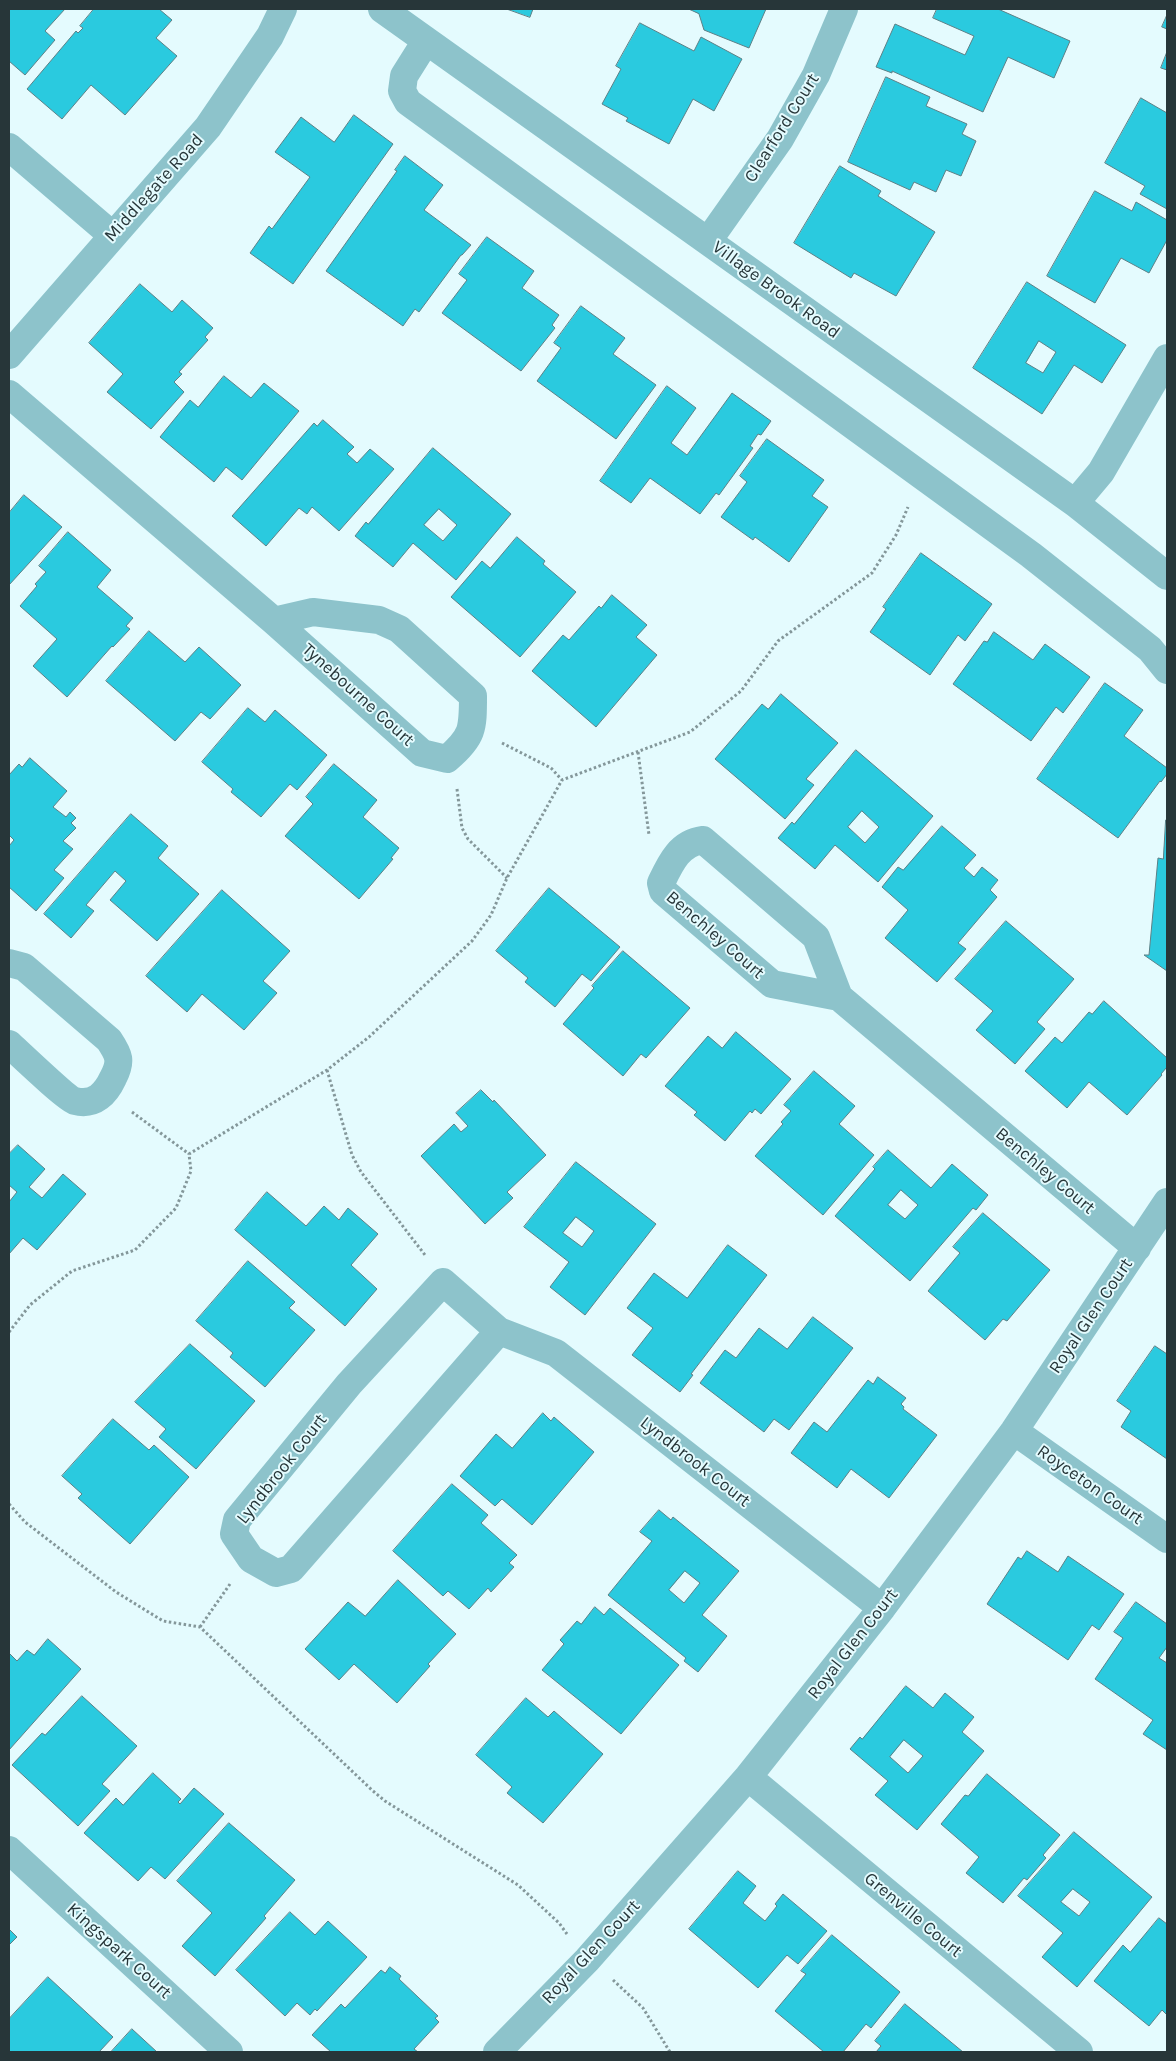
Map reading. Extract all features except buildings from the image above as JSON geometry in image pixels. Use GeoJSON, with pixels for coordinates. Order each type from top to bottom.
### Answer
{"type":"FeatureCollection","features":[{"type":"Feature","properties":{"kind":"street","name":"Middlegate Road"},"geometry":{"type":"LineString","coordinates":[[9,355],[208,127],[270,36],[283,9]]}},
{"type":"Feature","properties":{"kind":"street","name":"Village Brook Road"},"geometry":{"type":"LineString","coordinates":[[382,9],[1075,503],[1167,576]]}},
{"type":"Feature","properties":{"kind":"street","name":"Clearford Court"},"geometry":{"type":"LineString","coordinates":[[708,241],[780,139],[816,75],[844,9]]}},
{"type":"Feature","properties":{"kind":"street"},"geometry":{"type":"LineString","coordinates":[[426,41],[404,76],[402,91],[408,102],[921,477],[1031,555],[1150,649],[1167,670]]}},
{"type":"Feature","properties":{"kind":"street"},"geometry":{"type":"LineString","coordinates":[[9,147],[112,235]]}},
{"type":"Feature","properties":{"kind":"street"},"geometry":{"type":"LineString","coordinates":[[1075,503],[1101,472],[1167,358]]}},
{"type":"Feature","properties":{"kind":"street","name":"Tynebourne Court"},"geometry":{"type":"LineString","coordinates":[[9,394],[274,621],[422,753],[447,759],[464,745],[473,726],[473,696],[399,629],[379,620],[313,612],[274,621]]}},
{"type":"Feature","properties":{"kind":"street","name":"Benchley Court"},"geometry":{"type":"LineString","coordinates":[[839,997],[772,984],[663,891],[661,883],[673,857],[693,841],[703,840],[816,937],[839,997],[1137,1248]]}},
{"type":"Feature","properties":{"kind":"street"},"geometry":{"type":"LineString","coordinates":[[9,963],[24,967],[109,1040],[118,1053],[119,1066],[106,1092],[88,1103],[73,1101],[9,1044]]}},
{"type":"Feature","properties":{"kind":"street","name":"Royal Glen Court"},"geometry":{"type":"LineString","coordinates":[[497,2052],[587,1960],[748,1777],[882,1608],[1014,1432],[1167,1202]]}},
{"type":"Feature","properties":{"kind":"street","name":"Lyndbrook Court"},"geometry":{"type":"LineString","coordinates":[[499,1331],[291,1569],[276,1573],[251,1559],[234,1534],[237,1520],[349,1384],[443,1282],[499,1331],[556,1353],[882,1608]]}},
{"type":"Feature","properties":{"kind":"street","name":"Royceton Court"},"geometry":{"type":"LineString","coordinates":[[1014,1432],[1167,1539]]}},
{"type":"Feature","properties":{"kind":"street","name":"Grenville Court"},"geometry":{"type":"LineString","coordinates":[[748,1777],[1079,2052]]}},
{"type":"Feature","properties":{"kind":"street","name":"Kingspark Court"},"geometry":{"type":"LineString","coordinates":[[9,1850],[230,2052]]}},
{"type":"Feature","properties":{"kind":"path"},"geometry":{"type":"LineString","coordinates":[[189,1154],[327,1070],[369,1037],[472,941],[491,915],[507,878],[562,780],[690,732],[741,691],[778,641],[872,573],[896,535],[921,477]]}},
{"type":"Feature","properties":{"kind":"path"},"geometry":{"type":"LineString","coordinates":[[473,726],[551,768],[562,780]]}},
{"type":"Feature","properties":{"kind":"path"},"geometry":{"type":"LineString","coordinates":[[638,752],[648,834],[673,857]]}},
{"type":"Feature","properties":{"kind":"path"},"geometry":{"type":"LineString","coordinates":[[447,759],[457,787],[462,828],[468,839],[507,878]]}},
{"type":"Feature","properties":{"kind":"path"},"geometry":{"type":"LineString","coordinates":[[327,1070],[352,1155],[361,1172],[427,1258],[443,1282]]}},
{"type":"Feature","properties":{"kind":"path"},"geometry":{"type":"LineString","coordinates":[[9,1332],[30,1304],[72,1271],[135,1250],[176,1208],[192,1171],[189,1154],[106,1092]]}},
{"type":"Feature","properties":{"kind":"path"},"geometry":{"type":"LineString","coordinates":[[9,1504],[25,1522],[116,1592],[164,1621],[200,1627],[385,1801],[518,1885],[559,1924],[587,1960],[621,1986],[643,2008],[670,2052]]}},
{"type":"Feature","properties":{"kind":"path"},"geometry":{"type":"LineString","coordinates":[[200,1627],[222,1594],[251,1559]]}}]}
